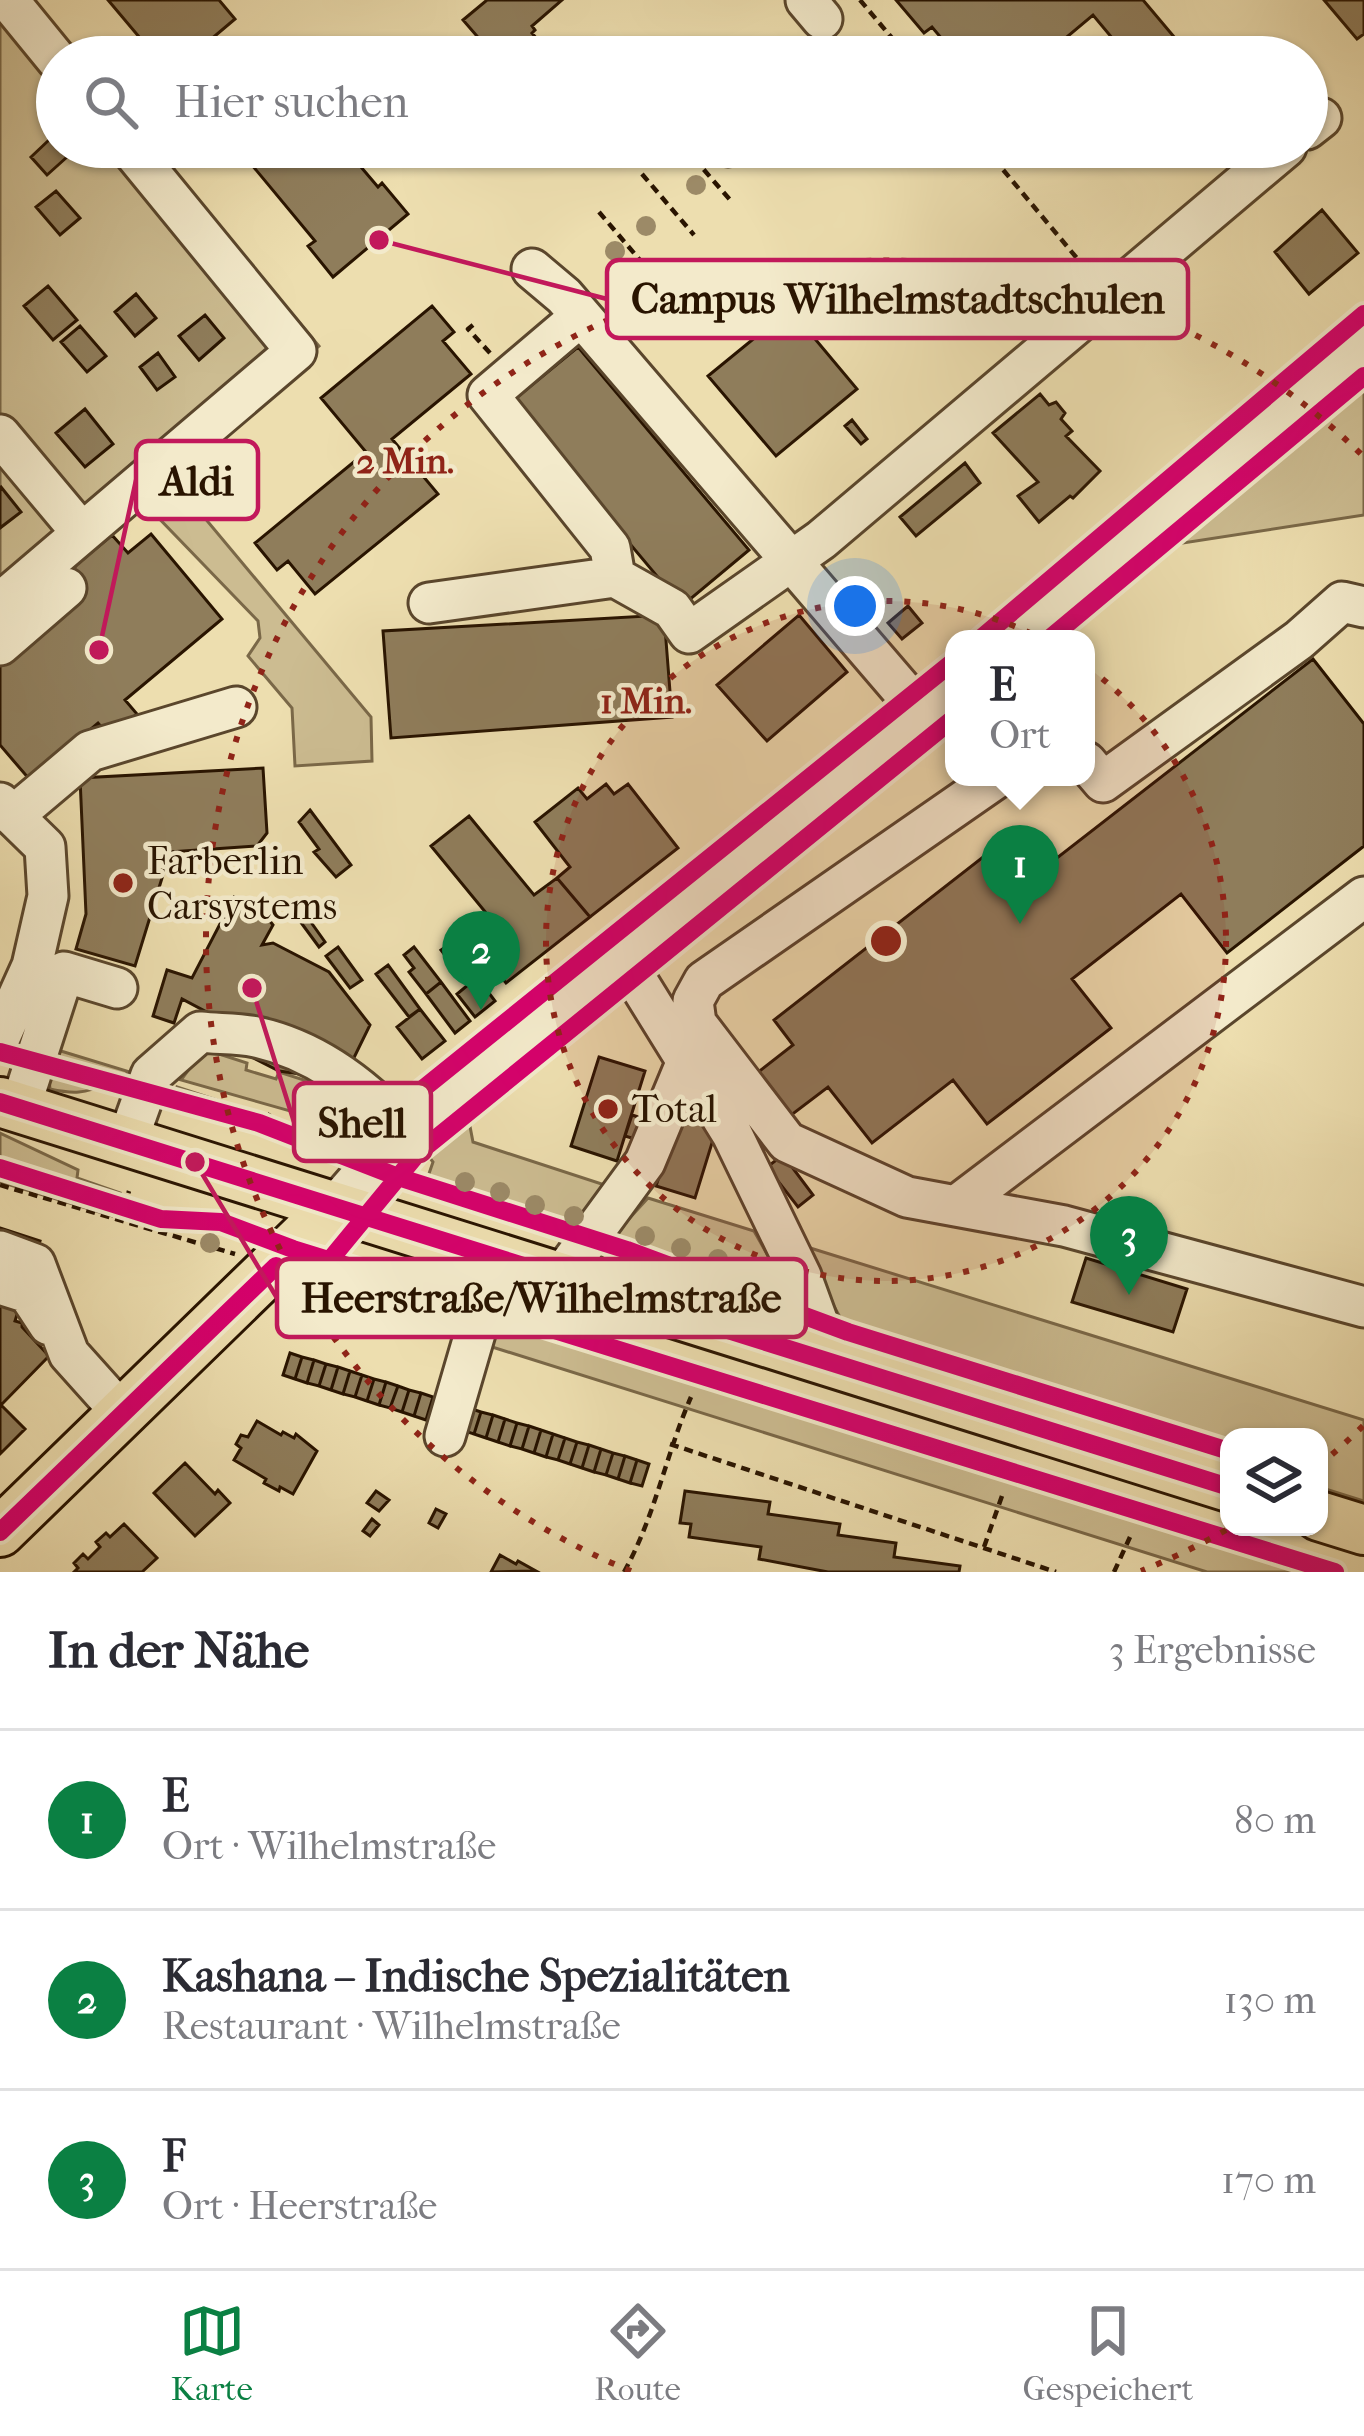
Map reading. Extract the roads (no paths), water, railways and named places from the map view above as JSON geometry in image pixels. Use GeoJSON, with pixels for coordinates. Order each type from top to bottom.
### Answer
{"type":"FeatureCollection","features":[{"type":"Feature","properties":{"kind":"main road"},"geometry":{"type":"LineString","coordinates":[[10,1105],[1220,1484]]}},
{"type":"Feature","properties":{"kind":"main road"},"geometry":{"type":"LineString","coordinates":[[0,1532],[334,1207]]}},
{"type":"Feature","properties":{"kind":"main road"},"geometry":{"type":"LineString","coordinates":[[1328,1519],[1364,1530]]}},
{"type":"Feature","properties":{"kind":"street"},"geometry":{"type":"LineString","coordinates":[[8,0],[37,36]]}},
{"type":"Feature","properties":{"kind":"street"},"geometry":{"type":"LineString","coordinates":[[0,603],[296,351],[146,168]]}},
{"type":"Feature","properties":{"kind":"street"},"geometry":{"type":"LineString","coordinates":[[429,603],[615,577],[672,609],[689,633],[791,563],[1261,168]]}},
{"type":"Feature","properties":{"kind":"street"},"geometry":{"type":"LineString","coordinates":[[334,1207],[405,1132],[940,707],[791,563],[581,316],[532,269]]}},
{"type":"Feature","properties":{"kind":"street"},"geometry":{"type":"LineString","coordinates":[[581,316],[488,395],[610,548],[615,577]]}},
{"type":"Feature","properties":{"kind":"street"},"geometry":{"type":"LineString","coordinates":[[1031,630],[1364,349]]}},
{"type":"Feature","properties":{"kind":"street"},"geometry":{"type":"LineString","coordinates":[[0,435],[82,533]]}},
{"type":"Feature","properties":{"kind":"street"},"geometry":{"type":"LineString","coordinates":[[0,645],[66,588]]}},
{"type":"Feature","properties":{"kind":"street"},"geometry":{"type":"LineString","coordinates":[[1095,773],[1103,782],[1299,640],[1342,602],[1364,607]]}},
{"type":"Feature","properties":{"kind":"street"},"geometry":{"type":"LineString","coordinates":[[0,1037],[32,966],[48,896],[45,847],[7,809],[90,751],[236,707]]}},
{"type":"Feature","properties":{"kind":"street"},"geometry":{"type":"LineString","coordinates":[[985,786],[704,981],[693,1001],[696,1023],[788,1142],[907,1197],[1064,1226],[1364,1307]]}},
{"type":"Feature","properties":{"kind":"street"},"geometry":{"type":"LineString","coordinates":[[956,1206],[1364,897]]}},
{"type":"Feature","properties":{"kind":"street"},"geometry":{"type":"LineString","coordinates":[[623,958],[732,1134],[801,1276],[818,1320],[807,1354]]}},
{"type":"Feature","properties":{"kind":"street"},"geometry":{"type":"LineString","coordinates":[[10,1105],[64,972],[118,988]]}},
{"type":"Feature","properties":{"kind":"street"},"geometry":{"type":"LineString","coordinates":[[127,1142],[151,1075],[200,1032],[257,1037],[330,1066],[368,1094],[405,1132]]}},
{"type":"Feature","properties":{"kind":"street"},"geometry":{"type":"LineString","coordinates":[[560,1278],[645,1162],[687,1061]]}},
{"type":"Feature","properties":{"kind":"street"},"geometry":{"type":"LineString","coordinates":[[0,1251],[34,1264],[69,1354]]}},
{"type":"Feature","properties":{"kind":"street"},"geometry":{"type":"LineString","coordinates":[[446,1436],[497,1258]]}},
{"type":"Feature","properties":{"kind":"street"},"geometry":{"type":"LineString","coordinates":[[0,1284],[28,1293],[69,1354],[121,1412]]}},
{"type":"Feature","properties":{"kind":"place","name":"Campus Wilhelmstadtschulen"},"geometry":{"type":"Point","coordinates":[379,240]}},
{"type":"Feature","properties":{"kind":"place","name":"Aldi"},"geometry":{"type":"Point","coordinates":[99,650]}},
{"type":"Feature","properties":{"kind":"place","name":"Farberlin Carsystems"},"geometry":{"type":"Point","coordinates":[123,883]}},
{"type":"Feature","properties":{"kind":"place","name":"E"},"geometry":{"type":"Point","coordinates":[1020,924]}},
{"type":"Feature","properties":{"kind":"place","name":"Shell"},"geometry":{"type":"Point","coordinates":[252,988]}},
{"type":"Feature","properties":{"kind":"place","name":"Kashana – Indische Spezialitäten"},"geometry":{"type":"Point","coordinates":[481,1010]}},
{"type":"Feature","properties":{"kind":"place","name":"Total"},"geometry":{"type":"Point","coordinates":[608,1109]}},
{"type":"Feature","properties":{"kind":"place","name":"Heerstraße/Wilhelmstraße"},"geometry":{"type":"Point","coordinates":[195,1162]}},
{"type":"Feature","properties":{"kind":"place","name":"F"},"geometry":{"type":"Point","coordinates":[1129,1295]}}]}
